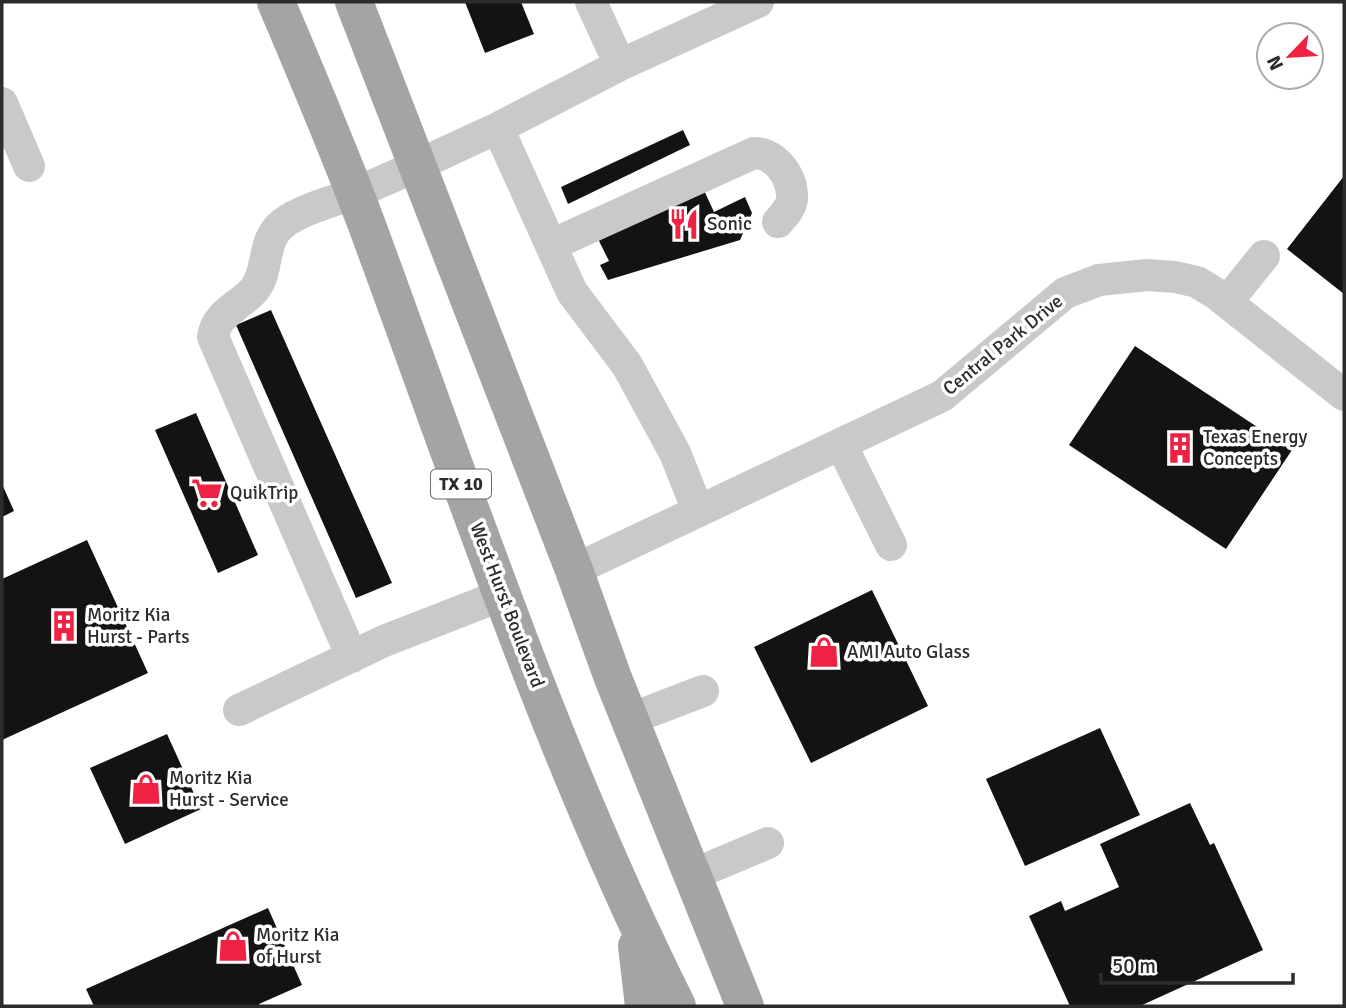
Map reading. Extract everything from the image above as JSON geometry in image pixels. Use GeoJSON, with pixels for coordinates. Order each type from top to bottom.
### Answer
{"type":"FeatureCollection","features":[{"type":"Feature","properties":{"kind":"main road","name":"West Hurst Boulevard"},"geometry":{"type":"LineString","coordinates":[[276,2],[355,193],[502,595],[586,812],[634,920],[677,1006]]}},
{"type":"Feature","properties":{"kind":"main road"},"geometry":{"type":"LineString","coordinates":[[354,2],[419,165],[630,719],[744,1002]]}},
{"type":"Feature","properties":{"kind":"main road"},"geometry":{"type":"LineString","coordinates":[[634,920],[644,1006]]}},
{"type":"Feature","properties":{"kind":"street"},"geometry":{"type":"LineString","coordinates":[[591,2],[620,65]]}},
{"type":"Feature","properties":{"kind":"street"},"geometry":{"type":"LineString","coordinates":[[352,657],[213,337],[214,326],[220,317],[256,288],[263,274],[271,238],[289,218],[419,165],[620,65],[758,2]]}},
{"type":"Feature","properties":{"kind":"street"},"geometry":{"type":"LineString","coordinates":[[2,103],[29,166]]}},
{"type":"Feature","properties":{"kind":"street"},"geometry":{"type":"LineString","coordinates":[[498,128],[572,292],[627,365],[653,410],[675,453],[698,512]]}},
{"type":"Feature","properties":{"kind":"street"},"geometry":{"type":"LineString","coordinates":[[551,245],[754,153],[764,153],[774,158],[790,185],[792,199],[789,210],[778,222]]}},
{"type":"Feature","properties":{"kind":"street"},"geometry":{"type":"LineString","coordinates":[[1227,302],[1264,256]]}},
{"type":"Feature","properties":{"kind":"street","name":"Central Park Drive"},"geometry":{"type":"LineString","coordinates":[[574,570],[942,396],[1065,293],[1099,280],[1147,275],[1197,282],[1227,302],[1344,395]]}},
{"type":"Feature","properties":{"kind":"street"},"geometry":{"type":"LineString","coordinates":[[841,444],[891,545]]}},
{"type":"Feature","properties":{"kind":"street"},"geometry":{"type":"LineString","coordinates":[[239,709],[384,641],[502,595]]}},
{"type":"Feature","properties":{"kind":"street"},"geometry":{"type":"LineString","coordinates":[[630,719],[703,691]]}},
{"type":"Feature","properties":{"kind":"street"},"geometry":{"type":"LineString","coordinates":[[692,876],[768,843]]}},
{"type":"Feature","properties":{"kind":"building"},"geometry":{"type":"Polygon","coordinates":[[[465,2],[521,2],[534,34],[485,53],[465,2]]]}},
{"type":"Feature","properties":{"kind":"building"},"geometry":{"type":"Polygon","coordinates":[[[683,130],[690,145],[568,204],[561,187],[683,130]]]}},
{"type":"Feature","properties":{"kind":"building"},"geometry":{"type":"Polygon","coordinates":[[[1344,176],[1344,294],[1287,249],[1344,176]]]}},
{"type":"Feature","properties":{"kind":"building","name":"Sonic"},"geometry":{"type":"Polygon","coordinates":[[[702,186],[714,212],[745,197],[752,213],[740,240],[608,280],[600,265],[609,261],[596,235],[702,186]]]}},
{"type":"Feature","properties":{"kind":"building","name":"QuikTrip"},"geometry":{"type":"Polygon","coordinates":[[[271,310],[392,583],[356,598],[236,325],[271,310]]]}},
{"type":"Feature","properties":{"kind":"building","name":"Texas Energy Concepts"},"geometry":{"type":"Polygon","coordinates":[[[1135,346],[1292,450],[1226,549],[1069,445],[1135,346]]]}},
{"type":"Feature","properties":{"kind":"building","name":"QuikTrip"},"geometry":{"type":"Polygon","coordinates":[[[196,413],[258,555],[218,573],[155,430],[196,413]]]}},
{"type":"Feature","properties":{"kind":"building"},"geometry":{"type":"Polygon","coordinates":[[[2,484],[14,511],[2,517],[2,484]]]}},
{"type":"Feature","properties":{"kind":"building","name":"Moritz Kia Hurst - Parts"},"geometry":{"type":"Polygon","coordinates":[[[87,540],[148,673],[2,740],[2,579],[87,540]]]}},
{"type":"Feature","properties":{"kind":"building"},"geometry":{"type":"Polygon","coordinates":[[[872,590],[928,706],[811,763],[754,647],[872,590]]]}},
{"type":"Feature","properties":{"kind":"building"},"geometry":{"type":"Polygon","coordinates":[[[1100,728],[1140,815],[1025,866],[986,779],[1100,728]]]}},
{"type":"Feature","properties":{"kind":"building","name":"Moritz Kia Hurst - Service"},"geometry":{"type":"Polygon","coordinates":[[[167,734],[201,809],[125,844],[90,768],[167,734]]]}},
{"type":"Feature","properties":{"kind":"building"},"geometry":{"type":"Polygon","coordinates":[[[1190,803],[1210,845],[1214,843],[1263,950],[1140,1006],[1070,1006],[1029,916],[1061,901],[1065,911],[1119,887],[1100,844],[1190,803]]]}},
{"type":"Feature","properties":{"kind":"building","name":"Moritz Kia of Hurst"},"geometry":{"type":"Polygon","coordinates":[[[268,908],[302,985],[259,1004],[260,1006],[94,1006],[86,989],[268,908]]]}},
{"type":"Feature","properties":{"kind":"place","name":"Sonic"},"geometry":{"type":"Point","coordinates":[684,224]}},
{"type":"Feature","properties":{"kind":"place","name":"Texas Energy Concepts"},"geometry":{"type":"Point","coordinates":[1180,448]}},
{"type":"Feature","properties":{"kind":"place","name":"QuikTrip"},"geometry":{"type":"Point","coordinates":[207,493]}},
{"type":"Feature","properties":{"kind":"place","name":"Moritz Kia Hurst - Parts"},"geometry":{"type":"Point","coordinates":[64,626]}},
{"type":"Feature","properties":{"kind":"place","name":"AMI Auto Glass"},"geometry":{"type":"Point","coordinates":[824,652]}},
{"type":"Feature","properties":{"kind":"place","name":"Moritz Kia Hurst - Service"},"geometry":{"type":"Point","coordinates":[146,789]}},
{"type":"Feature","properties":{"kind":"place","name":"Moritz Kia of Hurst"},"geometry":{"type":"Point","coordinates":[233,946]}}]}
